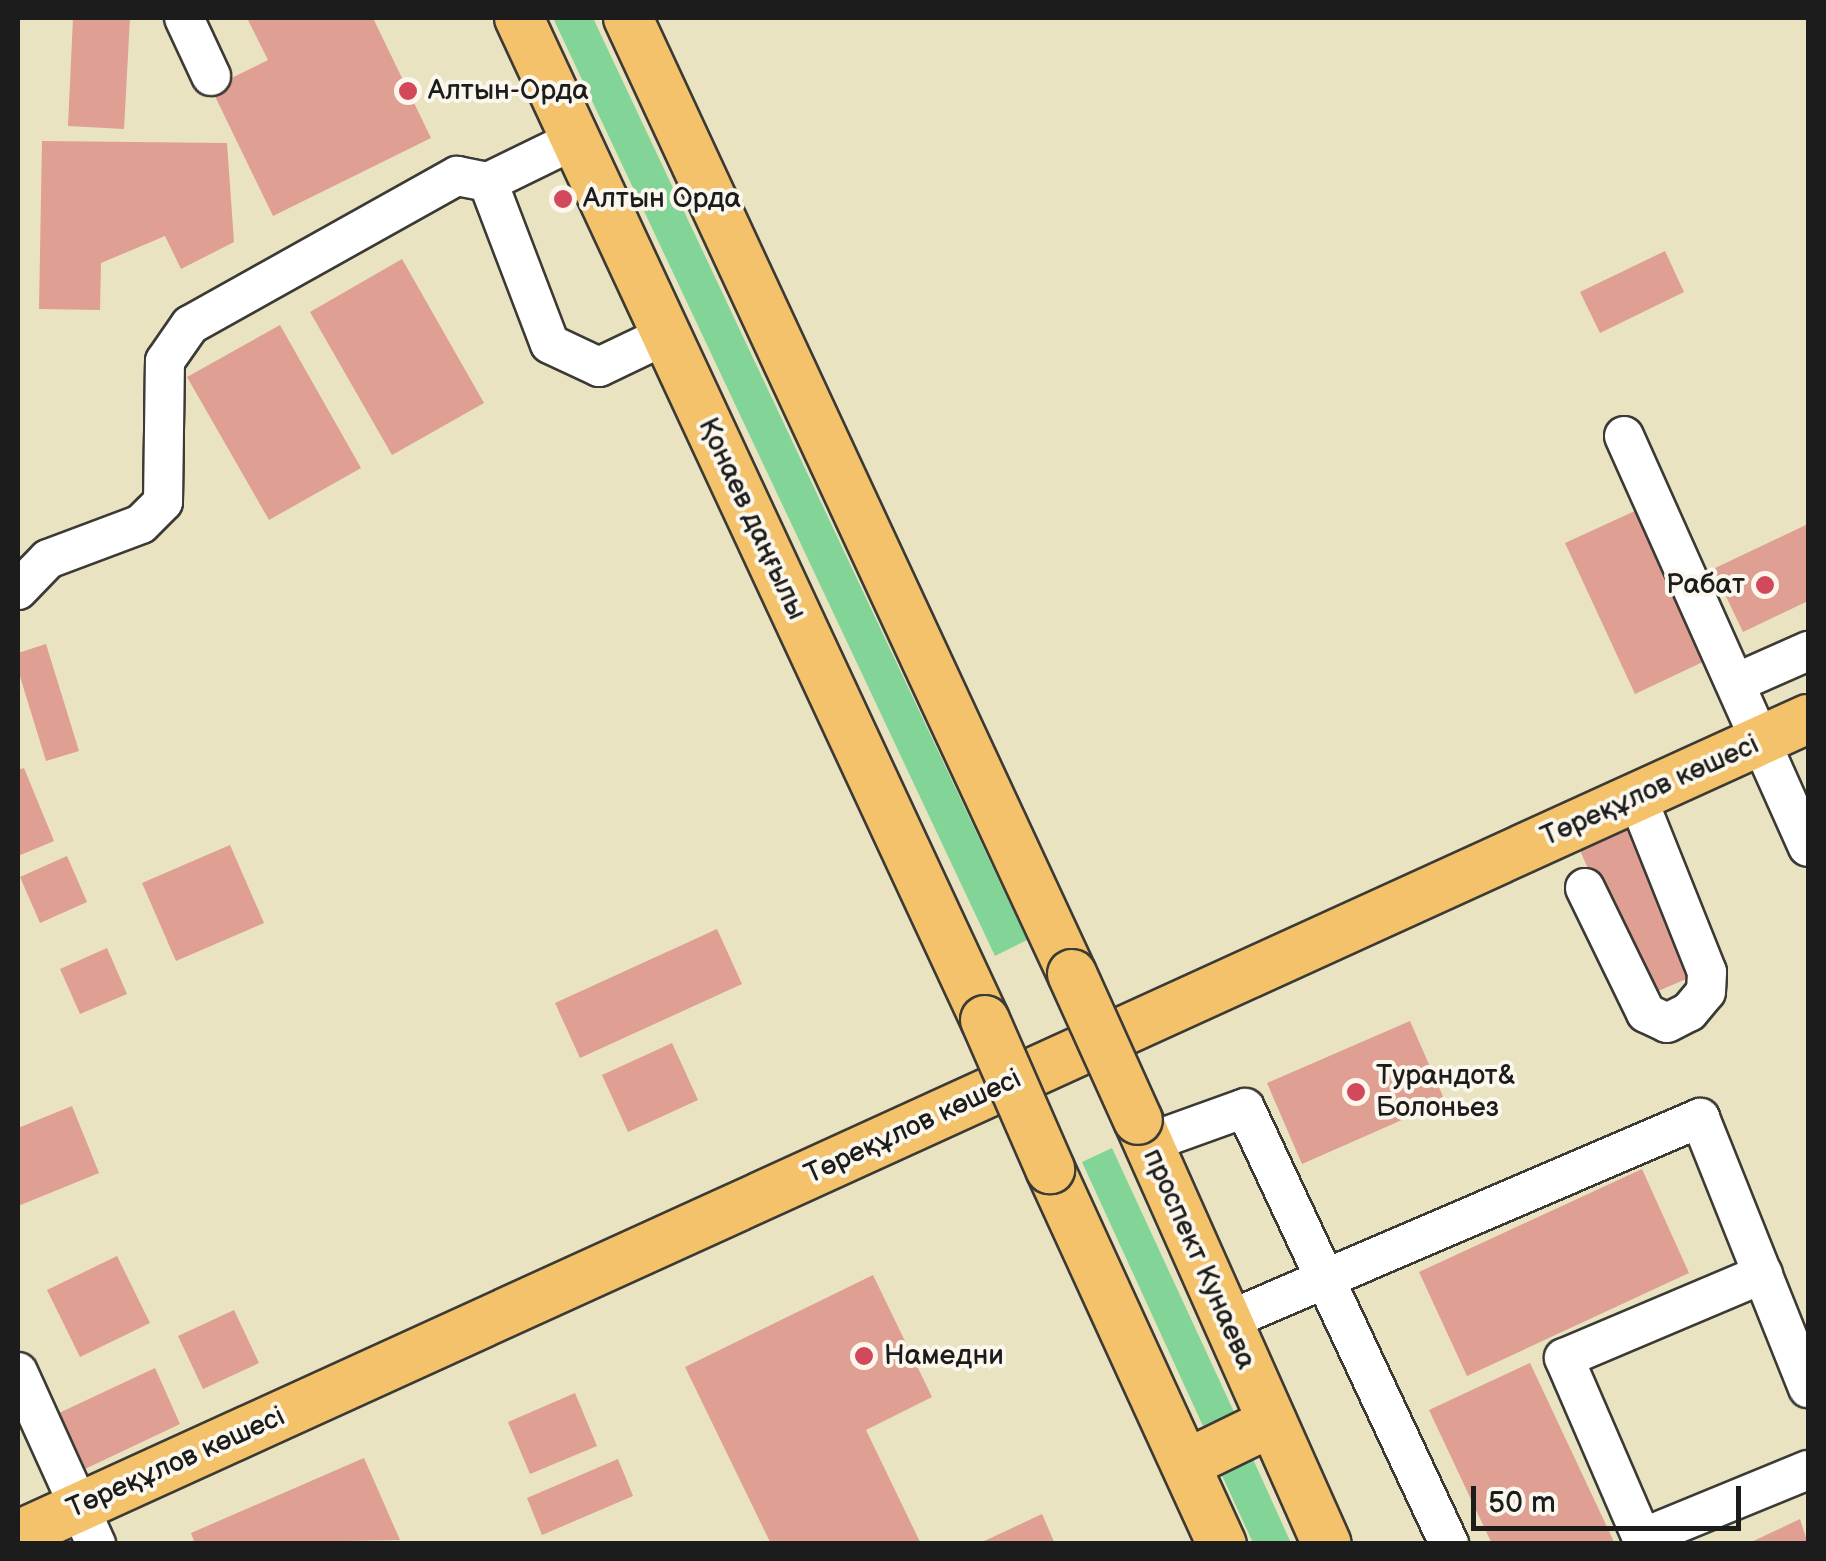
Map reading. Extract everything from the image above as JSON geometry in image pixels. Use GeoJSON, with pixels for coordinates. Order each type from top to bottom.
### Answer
{"type":"FeatureCollection","features":[{"type":"Feature","properties":{"kind":"main road","name":"Қонаев даңғылы"},"geometry":{"type":"LineString","coordinates":[[519,18],[985,1020],[1186,1464]]}},
{"type":"Feature","properties":{"kind":"main road","name":"проспект Кунаева"},"geometry":{"type":"LineString","coordinates":[[628,18],[1072,974],[1326,1544]]}},
{"type":"Feature","properties":{"kind":"main road","name":"Төреқұлов көшесі"},"geometry":{"type":"LineString","coordinates":[[18,1535],[88,1526],[1808,720]]}},
{"type":"Feature","properties":{"kind":"main road"},"geometry":{"type":"LineString","coordinates":[[1222,1544],[1186,1464],[1272,1422]]}},
{"type":"Feature","properties":{"kind":"street"},"geometry":{"type":"LineString","coordinates":[[184,18],[210,76]]}},
{"type":"Feature","properties":{"kind":"street"},"geometry":{"type":"LineString","coordinates":[[24,588],[48,559],[142,524],[162,502],[165,361],[190,325],[457,176],[488,182],[576,139]]}},
{"type":"Feature","properties":{"kind":"street"},"geometry":{"type":"LineString","coordinates":[[488,182],[550,344],[598,367],[666,334]]}},
{"type":"Feature","properties":{"kind":"street"},"geometry":{"type":"LineString","coordinates":[[1624,436],[1765,739],[1808,847]]}},
{"type":"Feature","properties":{"kind":"street"},"geometry":{"type":"LineString","coordinates":[[1738,682],[1808,651]]}},
{"type":"Feature","properties":{"kind":"street"},"geometry":{"type":"LineString","coordinates":[[1585,888],[1646,1013],[1667,1023],[1689,1012],[1706,992],[1707,972],[1637,797]]}},
{"type":"Feature","properties":{"kind":"street"},"geometry":{"type":"LineString","coordinates":[[1143,1132],[1244,1108],[1449,1544]]}},
{"type":"Feature","properties":{"kind":"street"},"geometry":{"type":"LineString","coordinates":[[1227,1321],[1324,1284],[1700,1118],[1808,1388]]}},
{"type":"Feature","properties":{"kind":"street"},"geometry":{"type":"LineString","coordinates":[[1762,1274],[1564,1358],[1642,1538],[1808,1470]]}},
{"type":"Feature","properties":{"kind":"street"},"geometry":{"type":"LineString","coordinates":[[18,1372],[88,1526]]}},
{"type":"Feature","properties":{"kind":"green space"},"geometry":{"type":"Polygon","coordinates":[[[553,18],[593,18],[1027,940],[995,956],[553,18]]]}},
{"type":"Feature","properties":{"kind":"green space"},"geometry":{"type":"Polygon","coordinates":[[[1112,1148],[1234,1412],[1203,1426],[1082,1162],[1112,1148]]]}},
{"type":"Feature","properties":{"kind":"green space"},"geometry":{"type":"Polygon","coordinates":[[[1252,1457],[1291,1543],[1253,1543],[1220,1471],[1252,1457]]]}},
{"type":"Feature","properties":{"kind":"building"},"geometry":{"type":"Polygon","coordinates":[[[73,18],[130,18],[124,129],[68,126],[73,18]]]}},
{"type":"Feature","properties":{"kind":"building"},"geometry":{"type":"Polygon","coordinates":[[[247,18],[373,18],[431,138],[273,216],[211,88],[268,60],[247,18]]]}},
{"type":"Feature","properties":{"kind":"building"},"geometry":{"type":"Polygon","coordinates":[[[42,141],[227,143],[234,242],[181,269],[165,236],[101,263],[100,310],[39,309],[42,141]]]}},
{"type":"Feature","properties":{"kind":"building"},"geometry":{"type":"Polygon","coordinates":[[[1665,251],[1684,292],[1600,333],[1580,292],[1665,251]]]}},
{"type":"Feature","properties":{"kind":"building"},"geometry":{"type":"Polygon","coordinates":[[[402,259],[484,403],[392,455],[310,312],[402,259]]]}},
{"type":"Feature","properties":{"kind":"building"},"geometry":{"type":"Polygon","coordinates":[[[280,325],[361,468],[269,520],[187,377],[280,325]]]}},
{"type":"Feature","properties":{"kind":"building"},"geometry":{"type":"Polygon","coordinates":[[[1637,510],[1707,660],[1635,694],[1565,543],[1637,510]]]}},
{"type":"Feature","properties":{"kind":"building","name":"Рабат"},"geometry":{"type":"Polygon","coordinates":[[[1808,524],[1808,601],[1743,632],[1713,569],[1808,524]]]}},
{"type":"Feature","properties":{"kind":"building"},"geometry":{"type":"Polygon","coordinates":[[[46,644],[79,751],[46,761],[18,670],[18,653],[46,644]]]}},
{"type":"Feature","properties":{"kind":"building"},"geometry":{"type":"Polygon","coordinates":[[[24,768],[54,841],[18,856],[18,770],[24,768]]]}},
{"type":"Feature","properties":{"kind":"building"},"geometry":{"type":"Polygon","coordinates":[[[1633,825],[1698,974],[1644,997],[1579,848],[1633,825]]]}},
{"type":"Feature","properties":{"kind":"building"},"geometry":{"type":"Polygon","coordinates":[[[230,845],[264,923],[176,961],[142,883],[230,845]]]}},
{"type":"Feature","properties":{"kind":"building"},"geometry":{"type":"Polygon","coordinates":[[[67,856],[87,902],[40,923],[20,877],[67,856]]]}},
{"type":"Feature","properties":{"kind":"building"},"geometry":{"type":"Polygon","coordinates":[[[717,929],[742,984],[580,1058],[555,1003],[717,929]]]}},
{"type":"Feature","properties":{"kind":"building"},"geometry":{"type":"Polygon","coordinates":[[[107,948],[127,994],[80,1014],[60,969],[107,948]]]}},
{"type":"Feature","properties":{"kind":"building","name":"Турандот& Болоньез"},"geometry":{"type":"Polygon","coordinates":[[[1410,1021],[1445,1101],[1302,1164],[1267,1083],[1410,1021]]]}},
{"type":"Feature","properties":{"kind":"building"},"geometry":{"type":"Polygon","coordinates":[[[672,1043],[698,1100],[628,1132],[602,1075],[672,1043]]]}},
{"type":"Feature","properties":{"kind":"building"},"geometry":{"type":"Polygon","coordinates":[[[72,1106],[99,1173],[18,1206],[18,1128],[72,1106]]]}},
{"type":"Feature","properties":{"kind":"building"},"geometry":{"type":"Polygon","coordinates":[[[1642,1169],[1689,1273],[1467,1376],[1419,1272],[1642,1169]]]}},
{"type":"Feature","properties":{"kind":"building"},"geometry":{"type":"Polygon","coordinates":[[[117,1256],[150,1323],[80,1357],[47,1290],[117,1256]]]}},
{"type":"Feature","properties":{"kind":"building"},"geometry":{"type":"Polygon","coordinates":[[[873,1275],[932,1397],[866,1430],[921,1544],[771,1544],[685,1367],[873,1275]]]}},
{"type":"Feature","properties":{"kind":"building"},"geometry":{"type":"Polygon","coordinates":[[[234,1310],[259,1363],[203,1389],[178,1336],[234,1310]]]}},
{"type":"Feature","properties":{"kind":"building"},"geometry":{"type":"Polygon","coordinates":[[[1530,1363],[1615,1544],[1492,1544],[1429,1410],[1530,1363]]]}},
{"type":"Feature","properties":{"kind":"building"},"geometry":{"type":"Polygon","coordinates":[[[155,1368],[180,1424],[85,1469],[59,1413],[155,1368]]]}},
{"type":"Feature","properties":{"kind":"building"},"geometry":{"type":"Polygon","coordinates":[[[575,1393],[597,1446],[530,1474],[508,1422],[575,1393]]]}},
{"type":"Feature","properties":{"kind":"building"},"geometry":{"type":"Polygon","coordinates":[[[364,1458],[400,1540],[195,1544],[191,1533],[364,1458]]]}},
{"type":"Feature","properties":{"kind":"building"},"geometry":{"type":"Polygon","coordinates":[[[618,1459],[633,1496],[542,1535],[527,1498],[618,1459]]]}},
{"type":"Feature","properties":{"kind":"building"},"geometry":{"type":"Polygon","coordinates":[[[1042,1514],[1055,1544],[978,1544],[1042,1514]]]}},
{"type":"Feature","properties":{"kind":"building"},"geometry":{"type":"Polygon","coordinates":[[[1800,1519],[1808,1544],[1747,1544],[1800,1519]]]}},
{"type":"Feature","properties":{"kind":"place","name":"Алтын-Орда"},"geometry":{"type":"Point","coordinates":[408,91]}},
{"type":"Feature","properties":{"kind":"place","name":"Алтын Орда"},"geometry":{"type":"Point","coordinates":[563,199]}},
{"type":"Feature","properties":{"kind":"place","name":"Рабат"},"geometry":{"type":"Point","coordinates":[1765,585]}},
{"type":"Feature","properties":{"kind":"place","name":"Турандот& Болоньез"},"geometry":{"type":"Point","coordinates":[1356,1092]}},
{"type":"Feature","properties":{"kind":"place","name":"Намедни"},"geometry":{"type":"Point","coordinates":[864,1356]}}]}
